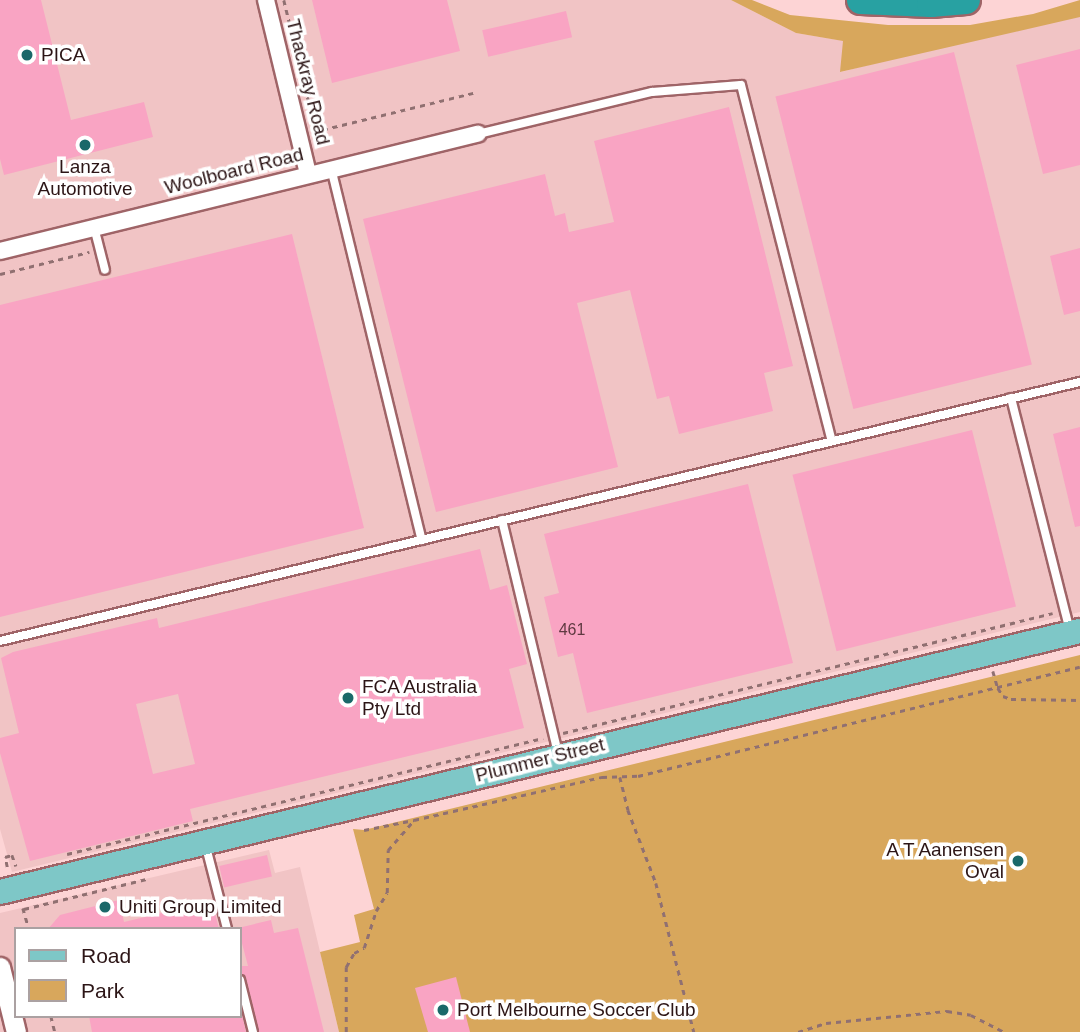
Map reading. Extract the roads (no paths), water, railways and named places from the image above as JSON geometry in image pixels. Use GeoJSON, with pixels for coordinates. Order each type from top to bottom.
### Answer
{"type":"FeatureCollection","features":[{"type":"Feature","properties":{"kind":"highway"},"geometry":{"type":"LineString","coordinates":[[861,0],[931,3],[966,0]]}},
{"type":"Feature","properties":{"kind":"main road","name":"Plummer Street"},"geometry":{"type":"LineString","coordinates":[[0,892],[205,842],[556,745],[985,642],[1072,625]]}},
{"type":"Feature","properties":{"kind":"street","name":"Thackray Road"},"geometry":{"type":"LineString","coordinates":[[266,0],[308,173]]}},
{"type":"Feature","properties":{"kind":"street","name":"Woolboard Road"},"geometry":{"type":"LineString","coordinates":[[0,250],[308,173],[478,134]]}},
{"type":"Feature","properties":{"kind":"street"},"geometry":{"type":"LineString","coordinates":[[0,967],[16,1032]]}},
{"type":"Feature","properties":{"kind":"lane"},"geometry":{"type":"LineString","coordinates":[[478,134],[652,92],[741,85],[832,441]]}},
{"type":"Feature","properties":{"kind":"lane"},"geometry":{"type":"LineString","coordinates":[[331,168],[422,540]]}},
{"type":"Feature","properties":{"kind":"lane"},"geometry":{"type":"LineString","coordinates":[[94,227],[105,270]]}},
{"type":"Feature","properties":{"kind":"lane"},"geometry":{"type":"LineString","coordinates":[[0,641],[1080,382]]}},
{"type":"Feature","properties":{"kind":"lane"},"geometry":{"type":"LineString","coordinates":[[1011,398],[1072,625]]}},
{"type":"Feature","properties":{"kind":"lane"},"geometry":{"type":"LineString","coordinates":[[502,520],[556,745]]}},
{"type":"Feature","properties":{"kind":"lane"},"geometry":{"type":"LineString","coordinates":[[205,842],[226,927]]}},
{"type":"Feature","properties":{"kind":"lane"},"geometry":{"type":"LineString","coordinates":[[242,988],[253,1032]]}},
{"type":"Feature","properties":{"kind":"place","name":"PICA"},"geometry":{"type":"Point","coordinates":[27,55]}},
{"type":"Feature","properties":{"kind":"place","name":"Lanza Automotive"},"geometry":{"type":"Point","coordinates":[85,145]}},
{"type":"Feature","properties":{"kind":"place","name":"FCA Australia Pty Ltd"},"geometry":{"type":"Point","coordinates":[348,698]}},
{"type":"Feature","properties":{"kind":"place","name":"A T Aanensen Oval"},"geometry":{"type":"Point","coordinates":[1018,861]}},
{"type":"Feature","properties":{"kind":"place","name":"Uniti Group Limited"},"geometry":{"type":"Point","coordinates":[105,907]}},
{"type":"Feature","properties":{"kind":"place","name":"Port Melbourne Soccer Club"},"geometry":{"type":"Point","coordinates":[443,1010]}}]}
